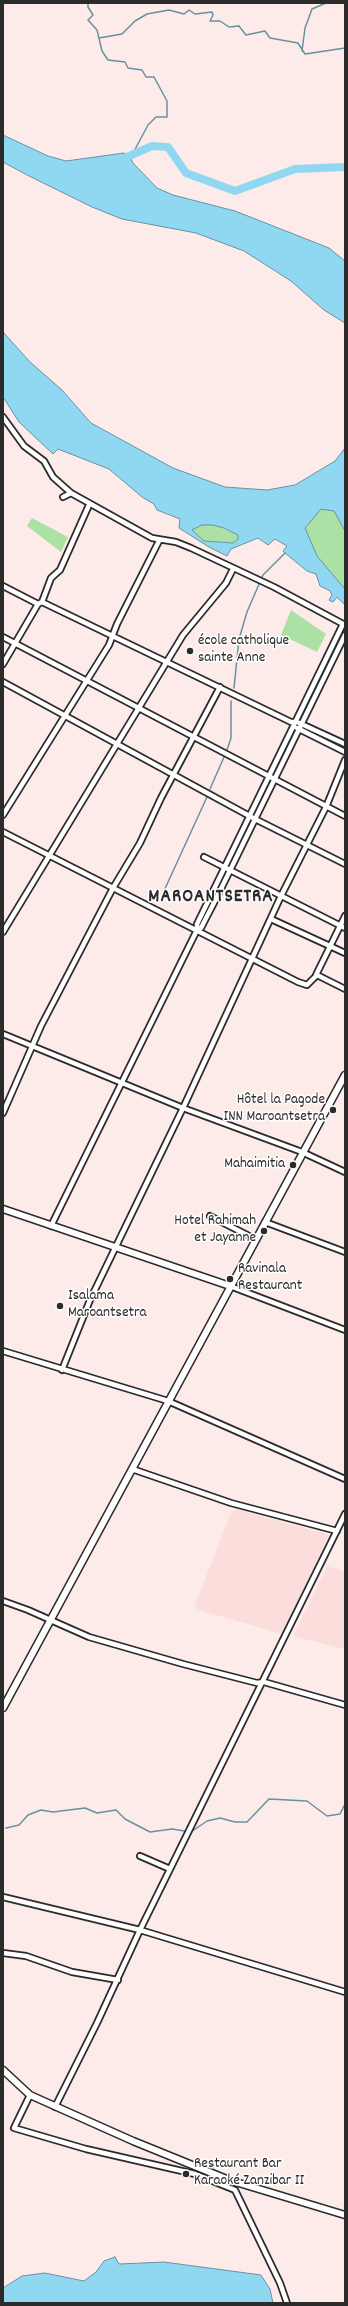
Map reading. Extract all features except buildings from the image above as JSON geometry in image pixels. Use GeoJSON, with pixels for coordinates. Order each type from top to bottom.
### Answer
{"type":"FeatureCollection","features":[{"type":"Feature","properties":{"kind":"main road"},"geometry":{"type":"LineString","coordinates":[[3,1708],[264,1222],[345,1075]]}},
{"type":"Feature","properties":{"kind":"main road"},"geometry":{"type":"LineString","coordinates":[[3,1209],[230,1286]]}},
{"type":"Feature","properties":{"kind":"main road"},"geometry":{"type":"LineString","coordinates":[[3,2070],[30,2095],[55,2107],[202,2169],[245,2185],[345,2215]]}},
{"type":"Feature","properties":{"kind":"street"},"geometry":{"type":"LineString","coordinates":[[3,417],[24,446],[44,461],[53,477],[71,493],[89,505],[112,515],[159,541],[170,540],[182,544],[263,582],[344,625],[250,816],[201,928],[197,930],[51,1226]]}},
{"type":"Feature","properties":{"kind":"street"},"geometry":{"type":"LineString","coordinates":[[63,497],[71,493]]}},
{"type":"Feature","properties":{"kind":"street"},"geometry":{"type":"LineString","coordinates":[[3,664],[40,603],[51,578],[60,570],[89,505]]}},
{"type":"Feature","properties":{"kind":"street"},"geometry":{"type":"LineString","coordinates":[[3,816],[113,636],[119,619],[159,541]]}},
{"type":"Feature","properties":{"kind":"street"},"geometry":{"type":"LineString","coordinates":[[3,932],[48,855],[188,627],[226,583],[233,569]]}},
{"type":"Feature","properties":{"kind":"street"},"geometry":{"type":"LineString","coordinates":[[3,586],[113,636],[291,722],[302,724],[345,744]]}},
{"type":"Feature","properties":{"kind":"street"},"geometry":{"type":"LineString","coordinates":[[228,868],[255,819],[300,730],[345,636]]}},
{"type":"Feature","properties":{"kind":"street"},"geometry":{"type":"LineString","coordinates":[[3,637],[269,778],[345,816]]}},
{"type":"Feature","properties":{"kind":"street"},"geometry":{"type":"LineString","coordinates":[[3,682],[255,819],[345,864]]}},
{"type":"Feature","properties":{"kind":"street"},"geometry":{"type":"LineString","coordinates":[[3,1113],[32,1045],[113,888],[140,843],[174,774],[220,687]]}},
{"type":"Feature","properties":{"kind":"street"},"geometry":{"type":"LineString","coordinates":[[291,722],[294,727],[345,752]]}},
{"type":"Feature","properties":{"kind":"street"},"geometry":{"type":"LineString","coordinates":[[62,1370],[84,1312],[183,1108],[281,896],[326,807],[345,760]]}},
{"type":"Feature","properties":{"kind":"street"},"geometry":{"type":"LineString","coordinates":[[3,832],[303,984],[310,983],[316,975],[343,927],[345,916]]}},
{"type":"Feature","properties":{"kind":"street"},"geometry":{"type":"LineString","coordinates":[[204,857],[343,927]]}},
{"type":"Feature","properties":{"kind":"street"},"geometry":{"type":"LineString","coordinates":[[271,919],[345,953]]}},
{"type":"Feature","properties":{"kind":"street"},"geometry":{"type":"LineString","coordinates":[[316,975],[345,989]]}},
{"type":"Feature","properties":{"kind":"street"},"geometry":{"type":"LineString","coordinates":[[3,1034],[183,1108],[302,1152],[345,1172]]}},
{"type":"Feature","properties":{"kind":"street"},"geometry":{"type":"LineString","coordinates":[[210,1216],[255,1240]]}},
{"type":"Feature","properties":{"kind":"street"},"geometry":{"type":"LineString","coordinates":[[264,1222],[345,1252]]}},
{"type":"Feature","properties":{"kind":"street"},"geometry":{"type":"LineString","coordinates":[[230,1286],[345,1330]]}},
{"type":"Feature","properties":{"kind":"street"},"geometry":{"type":"LineString","coordinates":[[3,1351],[168,1401],[345,1479]]}},
{"type":"Feature","properties":{"kind":"street"},"geometry":{"type":"LineString","coordinates":[[132,1469],[230,1503],[337,1531]]}},
{"type":"Feature","properties":{"kind":"street"},"geometry":{"type":"LineString","coordinates":[[55,2107],[118,1980],[140,1930],[244,1716],[264,1682],[345,1514]]}},
{"type":"Feature","properties":{"kind":"street"},"geometry":{"type":"LineString","coordinates":[[3,1601],[28,1610],[89,1637],[183,1664],[257,1682],[264,1682],[345,1706]]}},
{"type":"Feature","properties":{"kind":"street"},"geometry":{"type":"LineString","coordinates":[[140,1856],[170,1869]]}},
{"type":"Feature","properties":{"kind":"street"},"geometry":{"type":"LineString","coordinates":[[3,1897],[140,1930],[345,1992]]}},
{"type":"Feature","properties":{"kind":"street"},"geometry":{"type":"LineString","coordinates":[[3,1953],[26,1956],[72,1972],[118,1980]]}},
{"type":"Feature","properties":{"kind":"street"},"geometry":{"type":"LineString","coordinates":[[30,2095],[14,2128],[86,2149],[187,2172],[235,2190],[280,2284],[287,2303]]}},
{"type":"Feature","properties":{"kind":"street"},"geometry":{"type":"LineString","coordinates":[[187,2172],[192,2165]]}},
{"type":"Feature","properties":{"kind":"street"},"geometry":{"type":"LineString","coordinates":[[202,2169],[225,2185]]}},
{"type":"Feature","properties":{"kind":"street"},"geometry":{"type":"LineString","coordinates":[[235,2190],[236,2188],[245,2185]]}},
{"type":"Feature","properties":{"kind":"shaded area"},"geometry":{"type":"Polygon","coordinates":[[[236,1509],[329,1535],[282,1634],[199,1610],[195,1605],[231,1513],[236,1509]]]}},
{"type":"Feature","properties":{"kind":"shaded area"},"geometry":{"type":"Polygon","coordinates":[[[327,1566],[345,1572],[345,1649],[293,1636],[327,1566]]]}},
{"type":"Feature","properties":{"kind":"green space"},"geometry":{"type":"Polygon","coordinates":[[[321,509],[334,511],[345,531],[345,589],[317,556],[305,528],[321,509]]]}},
{"type":"Feature","properties":{"kind":"green space"},"geometry":{"type":"Polygon","coordinates":[[[32,518],[68,537],[61,552],[27,526],[32,518]]]}},
{"type":"Feature","properties":{"kind":"green space"},"geometry":{"type":"Polygon","coordinates":[[[202,525],[213,525],[224,528],[238,535],[238,539],[233,543],[204,541],[192,530],[202,525]]]}},
{"type":"Feature","properties":{"kind":"green space"},"geometry":{"type":"Polygon","coordinates":[[[291,610],[326,634],[317,652],[281,635],[291,610]]]}},
{"type":"Feature","properties":{"kind":"water"},"geometry":{"type":"Polygon","coordinates":[[[3,135],[48,156],[66,161],[124,153],[130,156],[133,163],[157,188],[173,195],[235,211],[329,248],[345,261],[345,323],[324,310],[291,281],[244,251],[196,233],[122,219],[92,207],[3,162],[3,135]]]}},
{"type":"Feature","properties":{"kind":"water"},"geometry":{"type":"Polygon","coordinates":[[[3,332],[30,362],[62,390],[91,423],[173,468],[225,487],[267,490],[295,485],[335,461],[345,448],[345,531],[334,511],[321,509],[305,528],[317,556],[345,589],[345,605],[337,597],[333,602],[329,600],[332,595],[330,591],[320,586],[316,574],[307,571],[285,553],[283,551],[287,546],[275,539],[268,545],[258,538],[231,549],[227,556],[209,547],[179,528],[180,519],[157,510],[154,504],[142,497],[109,469],[58,449],[53,454],[19,422],[3,397],[3,332]],[[202,525],[192,530],[204,541],[233,543],[238,539],[238,535],[224,528],[213,525],[202,525]]]}},
{"type":"Feature","properties":{"kind":"water"},"geometry":{"type":"Polygon","coordinates":[[[115,2257],[119,2264],[164,2262],[261,2275],[270,2289],[273,2303],[3,2303],[3,2288],[22,2276],[45,2273],[84,2281],[96,2272],[104,2261],[115,2257]]]}},
{"type":"Feature","properties":{"kind":"waterway"},"geometry":{"type":"LineString","coordinates":[[88,3],[88,7],[93,15],[88,20],[97,30],[102,51],[108,60],[125,62],[128,68],[142,70],[146,77],[154,77],[167,101],[167,117],[156,117],[148,125],[132,155]]}},
{"type":"Feature","properties":{"kind":"waterway"},"geometry":{"type":"LineString","coordinates":[[302,51],[305,28],[312,9],[326,3]]}},
{"type":"Feature","properties":{"kind":"waterway"},"geometry":{"type":"LineString","coordinates":[[99,38],[122,34],[135,21],[147,14],[169,10],[184,14],[189,10],[195,14],[212,12],[213,15],[210,21],[220,21],[229,27],[239,26],[246,35],[265,31],[270,38],[298,43],[305,54],[345,48]]}},
{"type":"Feature","properties":{"kind":"waterway"},"geometry":{"type":"LineString","coordinates":[[120,160],[152,146],[168,147],[186,173],[235,191],[295,169],[345,167]]}},
{"type":"Feature","properties":{"kind":"waterway"},"geometry":{"type":"LineString","coordinates":[[234,688],[239,639],[247,612],[263,575],[285,553]]}},
{"type":"Feature","properties":{"kind":"waterway"},"geometry":{"type":"LineString","coordinates":[[227,750],[231,738],[231,701]]}},
{"type":"Feature","properties":{"kind":"waterway"},"geometry":{"type":"LineString","coordinates":[[210,789],[224,757]]}},
{"type":"Feature","properties":{"kind":"waterway"},"geometry":{"type":"LineString","coordinates":[[163,893],[207,797]]}},
{"type":"Feature","properties":{"kind":"waterway"},"geometry":{"type":"LineString","coordinates":[[6,1828],[19,1825],[28,1815],[41,1810],[53,1812],[85,1808],[97,1813],[116,1810],[125,1819],[150,1832],[172,1829],[191,1832],[207,1821],[220,1818],[235,1822],[247,1822],[269,1799],[307,1801],[327,1816],[340,1814],[345,1804]]}},
{"type":"Feature","properties":{"kind":"place","name":"école catholique sainte Anne"},"geometry":{"type":"Point","coordinates":[190,651]}},
{"type":"Feature","properties":{"kind":"place","name":"Hôtel la Pagode INN Maroantsetra"},"geometry":{"type":"Point","coordinates":[333,1110]}},
{"type":"Feature","properties":{"kind":"place","name":"Mahaimitia"},"geometry":{"type":"Point","coordinates":[293,1165]}},
{"type":"Feature","properties":{"kind":"place","name":"Hotel Rahimah et Jayanne"},"geometry":{"type":"Point","coordinates":[264,1231]}},
{"type":"Feature","properties":{"kind":"place","name":"Ravinala Restaurant"},"geometry":{"type":"Point","coordinates":[230,1279]}},
{"type":"Feature","properties":{"kind":"place","name":"Isalama Maroantsetra"},"geometry":{"type":"Point","coordinates":[60,1306]}},
{"type":"Feature","properties":{"kind":"place","name":"Restaurant Bar Karaoké Zanzibar II"},"geometry":{"type":"Point","coordinates":[186,2174]}},
{"type":"Feature","properties":{"kind":"district","name":"MAROANTSETRA"},"geometry":{"type":"Point","coordinates":[211,898]}}]}
